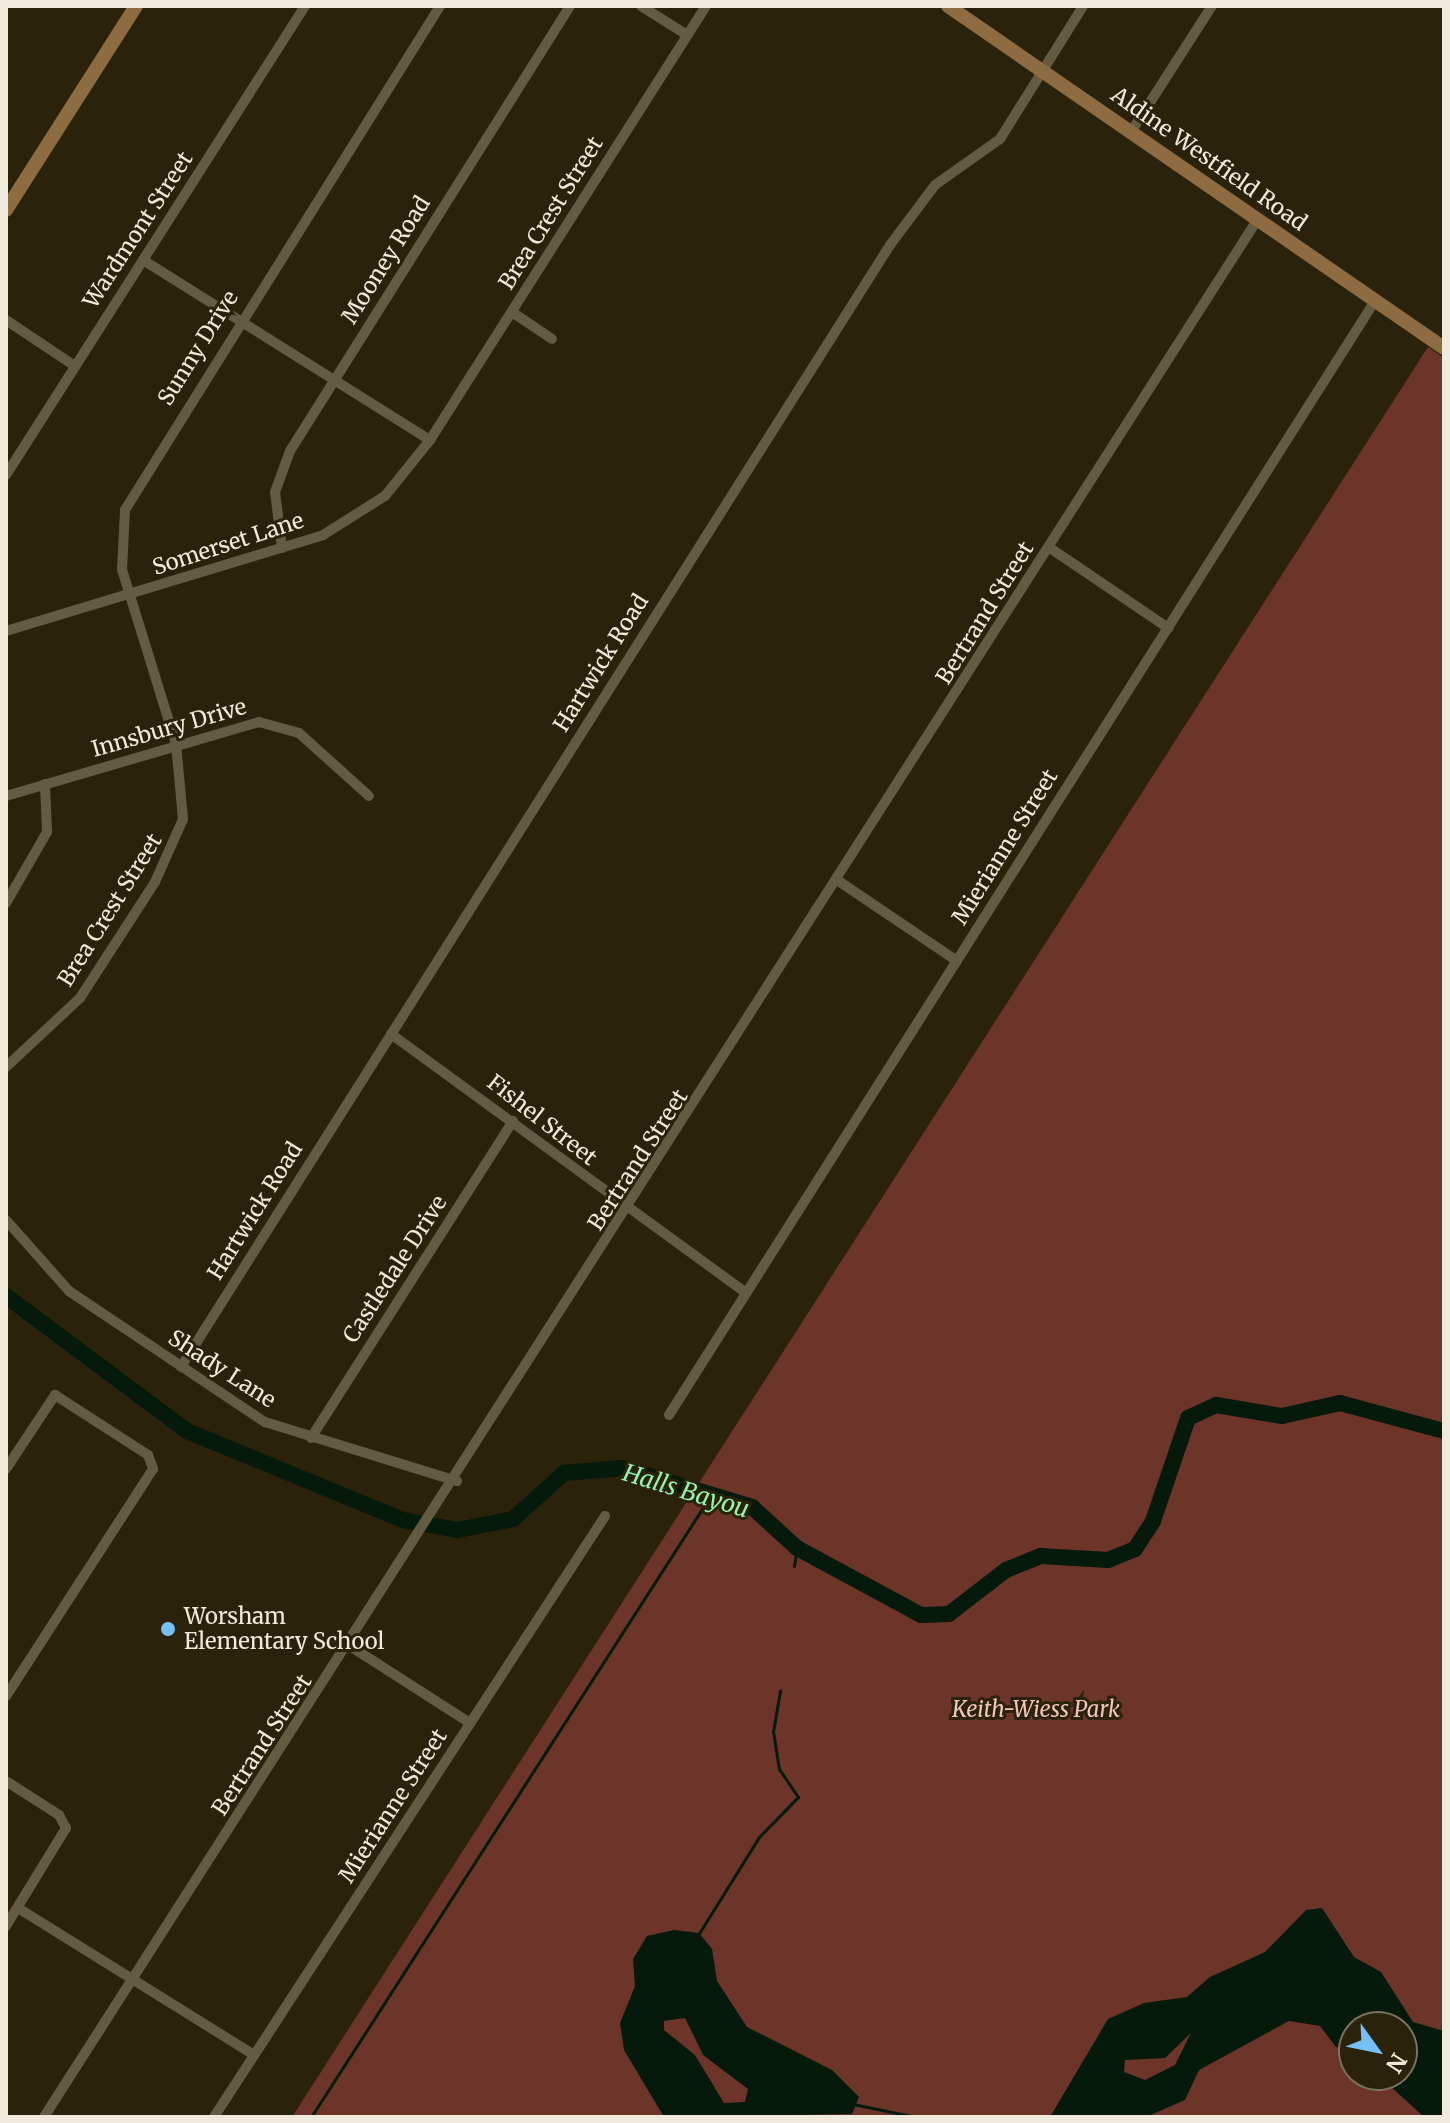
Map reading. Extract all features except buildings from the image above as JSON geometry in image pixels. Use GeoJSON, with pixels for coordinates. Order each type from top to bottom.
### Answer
{"type":"FeatureCollection","features":[{"type":"Feature","properties":{"kind":"main road"},"geometry":{"type":"LineString","coordinates":[[6,210],[136,6]]}},
{"type":"Feature","properties":{"kind":"main road","name":"Aldine Westfield Road"},"geometry":{"type":"LineString","coordinates":[[948,6],[1444,348]]}},
{"type":"Feature","properties":{"kind":"street","name":"Wardmont Street"},"geometry":{"type":"LineString","coordinates":[[6,475],[305,6]]}},
{"type":"Feature","properties":{"kind":"street","name":"Sunny Drive"},"geometry":{"type":"LineString","coordinates":[[176,744],[129,596],[120,552],[125,510],[240,318],[440,6]]}},
{"type":"Feature","properties":{"kind":"street","name":"Mooney Road"},"geometry":{"type":"LineString","coordinates":[[282,548],[277,481],[335,378],[570,6]]}},
{"type":"Feature","properties":{"kind":"street"},"geometry":{"type":"LineString","coordinates":[[641,6],[687,35]]}},
{"type":"Feature","properties":{"kind":"street","name":"Brea Crest Street"},"geometry":{"type":"LineString","coordinates":[[430,440],[706,6]]}},
{"type":"Feature","properties":{"kind":"street","name":"Hartwick Road"},"geometry":{"type":"LineString","coordinates":[[181,1367],[912,212],[1000,139],[1083,6]]}},
{"type":"Feature","properties":{"kind":"street"},"geometry":{"type":"LineString","coordinates":[[1131,132],[1212,6]]}},
{"type":"Feature","properties":{"kind":"street","name":"Bertrand Street"},"geometry":{"type":"LineString","coordinates":[[44,2117],[412,1552],[840,882],[1257,220]]}},
{"type":"Feature","properties":{"kind":"street"},"geometry":{"type":"LineString","coordinates":[[143,260],[240,318],[430,440]]}},
{"type":"Feature","properties":{"kind":"street","name":"Mierianne Street"},"geometry":{"type":"LineString","coordinates":[[669,1415],[1375,301]]}},
{"type":"Feature","properties":{"kind":"street"},"geometry":{"type":"LineString","coordinates":[[512,312],[552,339]]}},
{"type":"Feature","properties":{"kind":"street"},"geometry":{"type":"LineString","coordinates":[[6,320],[75,366]]}},
{"type":"Feature","properties":{"kind":"street","name":"Somerset Lane"},"geometry":{"type":"LineString","coordinates":[[6,631],[282,548],[367,511],[430,440]]}},
{"type":"Feature","properties":{"kind":"street"},"geometry":{"type":"LineString","coordinates":[[1050,548],[1168,628]]}},
{"type":"Feature","properties":{"kind":"street","name":"Innsbury Drive"},"geometry":{"type":"LineString","coordinates":[[6,796],[244,724],[282,726],[369,796]]}},
{"type":"Feature","properties":{"kind":"street","name":"Brea Crest Street"},"geometry":{"type":"LineString","coordinates":[[6,1067],[65,1018],[155,882],[183,819],[176,744]]}},
{"type":"Feature","properties":{"kind":"street"},"geometry":{"type":"LineString","coordinates":[[6,903],[47,832],[45,784]]}},
{"type":"Feature","properties":{"kind":"street"},"geometry":{"type":"LineString","coordinates":[[840,882],[957,961]]}},
{"type":"Feature","properties":{"kind":"street","name":"Fishel Street"},"geometry":{"type":"LineString","coordinates":[[391,1034],[513,1121],[629,1211],[746,1293]]}},
{"type":"Feature","properties":{"kind":"street","name":"Castledale Drive"},"geometry":{"type":"LineString","coordinates":[[311,1438],[513,1121]]}},
{"type":"Feature","properties":{"kind":"street","name":"Shady Lane"},"geometry":{"type":"LineString","coordinates":[[6,1220],[69,1291],[265,1422],[454,1486]]}},
{"type":"Feature","properties":{"kind":"street"},"geometry":{"type":"LineString","coordinates":[[6,1469],[55,1395],[148,1455],[149,1479],[6,1696]]}},
{"type":"Feature","properties":{"kind":"street","name":"Mierianne Street"},"geometry":{"type":"LineString","coordinates":[[214,2117],[605,1516]]}},
{"type":"Feature","properties":{"kind":"street"},"geometry":{"type":"LineString","coordinates":[[350,1646],[470,1723]]}},
{"type":"Feature","properties":{"kind":"street"},"geometry":{"type":"LineString","coordinates":[[6,1781],[65,1823],[6,1926]]}},
{"type":"Feature","properties":{"kind":"street"},"geometry":{"type":"LineString","coordinates":[[18,1908],[254,2055]]}},
{"type":"Feature","properties":{"kind":"green space","name":"Keith-Wiess Park"},"geometry":{"type":"Polygon","coordinates":[[[1428,347],[1444,358],[1444,2117],[292,2117],[1428,347]]]}},
{"type":"Feature","properties":{"kind":"shaded area"},"geometry":{"type":"Polygon","coordinates":[[[1322,1908],[1354,1957],[1381,1972],[1406,2011],[1338,2011],[1338,2047],[1320,2026],[1289,2021],[1199,2070],[1185,2100],[1146,2117],[1050,2117],[1108,2019],[1144,2003],[1187,1997],[1210,1977],[1265,1952],[1306,1910],[1322,1908]],[[1191,2033],[1165,2058],[1125,2060],[1124,2072],[1145,2080],[1175,2065],[1191,2033]]]}},
{"type":"Feature","properties":{"kind":"shaded area"},"geometry":{"type":"Polygon","coordinates":[[[674,1930],[699,1933],[712,1949],[717,1981],[747,2027],[832,2070],[859,2097],[852,2114],[664,2117],[624,2050],[620,2023],[635,1986],[633,1959],[647,1936],[674,1930]],[[685,2018],[664,2021],[664,2030],[695,2055],[724,2103],[745,2102],[748,2089],[703,2055],[685,2018]]]}},
{"type":"Feature","properties":{"kind":"shaded area"},"geometry":{"type":"Polygon","coordinates":[[[1418,2023],[1444,2031],[1444,2117],[1424,2117],[1396,2091],[1418,2091],[1418,2023]]]}},
{"type":"Feature","properties":{"kind":"waterway","name":"Halls Bayou"},"geometry":{"type":"LineString","coordinates":[[6,1296],[187,1431],[403,1520],[458,1530],[513,1519],[564,1473],[623,1468],[752,1507],[797,1548],[921,1615],[949,1614],[1006,1570],[1041,1556],[1108,1560],[1135,1549],[1153,1521],[1188,1418],[1216,1405],[1282,1416],[1340,1403],[1444,1431]]}},
{"type":"Feature","properties":{"kind":"waterway"},"geometry":{"type":"LineString","coordinates":[[311,2117],[709,1498]]}},
{"type":"Feature","properties":{"kind":"waterway"},"geometry":{"type":"LineString","coordinates":[[794,1566],[797,1548]]}},
{"type":"Feature","properties":{"kind":"waterway"},"geometry":{"type":"LineString","coordinates":[[698,1935],[759,1837],[798,1797],[779,1769],[773,1732],[780,1691]]}},
{"type":"Feature","properties":{"kind":"waterway"},"geometry":{"type":"LineString","coordinates":[[853,2104],[916,2117]]}},
{"type":"Feature","properties":{"kind":"place","name":"Worsham Elementary School"},"geometry":{"type":"Point","coordinates":[168,1629]}}]}
